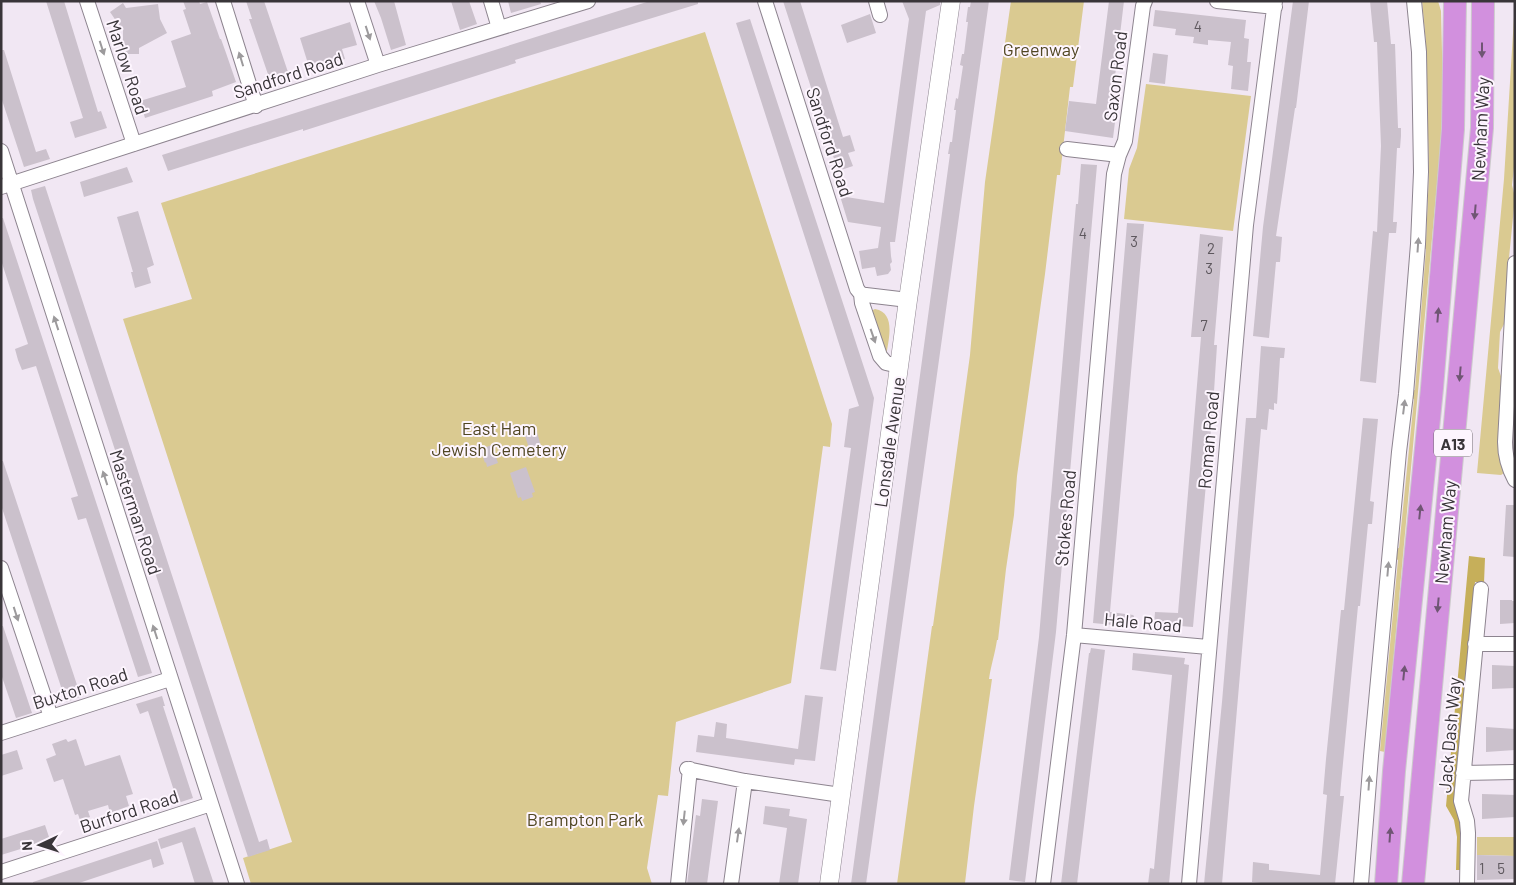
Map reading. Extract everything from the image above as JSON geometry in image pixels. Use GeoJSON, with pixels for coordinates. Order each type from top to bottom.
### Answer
{"type":"FeatureCollection","features":[{"type":"Feature","properties":{"kind":"highway","name":"Newham Way"},"geometry":{"type":"LineString","coordinates":[[1386,884],[1394,771],[1431,398],[1453,129],[1455,1]]}},
{"type":"Feature","properties":{"kind":"highway","name":"Newham Way"},"geometry":{"type":"LineString","coordinates":[[1412,884],[1482,128],[1482,1]]}},
{"type":"Feature","properties":{"kind":"street","name":"Marlow Road"},"geometry":{"type":"LineString","coordinates":[[87,1],[134,144]]}},
{"type":"Feature","properties":{"kind":"street"},"geometry":{"type":"LineString","coordinates":[[223,1],[256,106]]}},
{"type":"Feature","properties":{"kind":"street"},"geometry":{"type":"LineString","coordinates":[[357,1],[378,66]]}},
{"type":"Feature","properties":{"kind":"street"},"geometry":{"type":"LineString","coordinates":[[491,1],[500,28]]}},
{"type":"Feature","properties":{"kind":"street","name":"Sandford Road"},"geometry":{"type":"LineString","coordinates":[[6,185],[588,1]]}},
{"type":"Feature","properties":{"kind":"street","name":"Sandford Road"},"geometry":{"type":"LineString","coordinates":[[765,1],[880,356],[886,363],[899,366]]}},
{"type":"Feature","properties":{"kind":"street"},"geometry":{"type":"LineString","coordinates":[[876,1],[880,15]]}},
{"type":"Feature","properties":{"kind":"street","name":"Lonsdale Avenue"},"geometry":{"type":"LineString","coordinates":[[829,884],[908,300],[951,1]]}},
{"type":"Feature","properties":{"kind":"street","name":"Saxon Road"},"geometry":{"type":"LineString","coordinates":[[1119,155],[1125,141],[1142,6],[1145,1]]}},
{"type":"Feature","properties":{"kind":"street"},"geometry":{"type":"LineString","coordinates":[[1217,1],[1275,4]]}},
{"type":"Feature","properties":{"kind":"street"},"geometry":{"type":"LineString","coordinates":[[1361,884],[1418,244],[1421,163],[1418,52],[1414,1]]}},
{"type":"Feature","properties":{"kind":"street","name":"Roman Road"},"geometry":{"type":"LineString","coordinates":[[1189,884],[1246,225],[1275,4]]}},
{"type":"Feature","properties":{"kind":"street"},"geometry":{"type":"LineString","coordinates":[[1067,148],[1119,155]]}},
{"type":"Feature","properties":{"kind":"street","name":"Masterman Road"},"geometry":{"type":"LineString","coordinates":[[1,151],[6,185],[237,884]]}},
{"type":"Feature","properties":{"kind":"street","name":"Stokes Road"},"geometry":{"type":"LineString","coordinates":[[1043,884],[1074,635],[1114,183],[1119,155]]}},
{"type":"Feature","properties":{"kind":"street"},"geometry":{"type":"LineString","coordinates":[[1515,263],[1510,415],[1505,455],[1509,470],[1515,480]]}},
{"type":"Feature","properties":{"kind":"street"},"geometry":{"type":"LineString","coordinates":[[861,294],[908,300]]}},
{"type":"Feature","properties":{"kind":"street"},"geometry":{"type":"LineString","coordinates":[[1,568],[51,717]]}},
{"type":"Feature","properties":{"kind":"street","name":"Jack Dash Way"},"geometry":{"type":"LineString","coordinates":[[1467,884],[1468,833],[1461,801],[1481,589]]}},
{"type":"Feature","properties":{"kind":"street","name":"Hale Road"},"geometry":{"type":"LineString","coordinates":[[1074,635],[1208,647]]}},
{"type":"Feature","properties":{"kind":"street"},"geometry":{"type":"LineString","coordinates":[[1475,644],[1515,644]]}},
{"type":"Feature","properties":{"kind":"street","name":"Buxton Road"},"geometry":{"type":"LineString","coordinates":[[1,733],[170,679]]}},
{"type":"Feature","properties":{"kind":"street"},"geometry":{"type":"LineString","coordinates":[[678,884],[688,769],[745,781],[841,795]]}},
{"type":"Feature","properties":{"kind":"street"},"geometry":{"type":"LineString","coordinates":[[1463,772],[1515,772]]}},
{"type":"Feature","properties":{"kind":"street"},"geometry":{"type":"LineString","coordinates":[[731,884],[745,781]]}},
{"type":"Feature","properties":{"kind":"street","name":"Burford Road"},"geometry":{"type":"LineString","coordinates":[[1,872],[211,804]]}},
{"type":"Feature","properties":{"kind":"green space","name":"Greenway"},"geometry":{"type":"Polygon","coordinates":[[[1011,1],[1084,1],[1073,87],[1070,87],[1060,175],[1057,175],[1017,476],[1014,515],[998,640],[989,679],[992,679],[974,806],[966,884],[897,884],[970,355],[985,182],[1011,1]]]}},
{"type":"Feature","properties":{"kind":"green space"},"geometry":{"type":"Polygon","coordinates":[[[1422,1],[1438,1],[1441,11],[1443,94],[1440,172],[1438,173],[1385,752],[1380,751],[1398,560],[1393,557],[1393,549],[1399,548],[1414,399],[1409,397],[1410,391],[1415,390],[1426,249],[1421,247],[1421,242],[1426,241],[1429,173],[1426,56],[1422,54],[1421,47],[1426,44],[1422,1]]]}},
{"type":"Feature","properties":{"kind":"green space"},"geometry":{"type":"Polygon","coordinates":[[[1515,1],[1515,159],[1512,185],[1515,197],[1505,322],[1500,332],[1498,368],[1502,379],[1504,473],[1501,475],[1477,473],[1504,179],[1515,1]]]}},
{"type":"Feature","properties":{"kind":"green space","name":"East Ham Jewish Cemetery"},"geometry":{"type":"Polygon","coordinates":[[[705,32],[832,424],[830,447],[823,446],[791,683],[676,722],[668,796],[658,795],[647,868],[652,884],[251,884],[243,858],[292,842],[123,319],[192,299],[161,203],[705,32]]]}},
{"type":"Feature","properties":{"kind":"green space"},"geometry":{"type":"Polygon","coordinates":[[[1146,84],[1251,96],[1233,231],[1124,219],[1129,169],[1137,148],[1146,84]]]}},
{"type":"Feature","properties":{"kind":"green space"},"geometry":{"type":"Polygon","coordinates":[[[875,309],[882,312],[889,322],[890,328],[886,357],[869,312],[875,309]]]}},
{"type":"Feature","properties":{"kind":"green space"},"geometry":{"type":"Polygon","coordinates":[[[1477,837],[1515,837],[1515,856],[1477,855],[1477,837]]]}},
{"type":"Feature","properties":{"kind":"shaded area"},"geometry":{"type":"Polygon","coordinates":[[[1469,556],[1485,558],[1484,583],[1475,582],[1454,803],[1461,822],[1462,831],[1461,870],[1456,870],[1457,837],[1454,820],[1446,806],[1469,556]]]}},
{"type":"Feature","properties":{"kind":"building"},"geometry":{"type":"Polygon","coordinates":[[[46,1],[64,1],[98,112],[101,111],[107,128],[75,138],[70,122],[83,118],[46,1]]]}},
{"type":"Feature","properties":{"kind":"building"},"geometry":{"type":"Polygon","coordinates":[[[183,1],[199,1],[200,4],[207,2],[236,82],[212,91],[213,96],[145,118],[140,101],[186,87],[171,41],[191,34],[183,10],[186,9],[183,1]]]}},
{"type":"Feature","properties":{"kind":"building"},"geometry":{"type":"Polygon","coordinates":[[[246,1],[264,1],[290,78],[271,83],[249,19],[252,19],[246,1]]]}},
{"type":"Feature","properties":{"kind":"building"},"geometry":{"type":"Polygon","coordinates":[[[374,1],[394,1],[406,45],[391,50],[374,1]]]}},
{"type":"Feature","properties":{"kind":"building"},"geometry":{"type":"Polygon","coordinates":[[[451,1],[469,1],[477,24],[460,30],[451,1]]]}},
{"type":"Feature","properties":{"kind":"building"},"geometry":{"type":"Polygon","coordinates":[[[508,1],[540,1],[541,4],[511,13],[508,1]]]}},
{"type":"Feature","properties":{"kind":"building"},"geometry":{"type":"Polygon","coordinates":[[[650,1],[698,1],[698,4],[515,60],[516,63],[303,131],[303,129],[168,171],[162,155],[650,1]]]}},
{"type":"Feature","properties":{"kind":"building"},"geometry":{"type":"Polygon","coordinates":[[[783,1],[800,1],[843,137],[850,135],[855,151],[848,153],[853,166],[838,171],[783,1]]]}},
{"type":"Feature","properties":{"kind":"building"},"geometry":{"type":"Polygon","coordinates":[[[902,1],[940,1],[940,5],[926,11],[895,242],[890,242],[891,270],[888,274],[877,276],[875,267],[862,269],[859,251],[878,248],[881,227],[848,222],[840,196],[884,203],[909,19],[902,1]]]}},
{"type":"Feature","properties":{"kind":"building"},"geometry":{"type":"Polygon","coordinates":[[[971,1],[989,1],[866,884],[851,884],[950,154],[948,154],[950,142],[952,142],[956,110],[954,110],[956,98],[958,99],[963,66],[960,65],[962,54],[964,54],[968,22],[966,22],[968,7],[970,7],[971,1]]]}},
{"type":"Feature","properties":{"kind":"building"},"geometry":{"type":"Polygon","coordinates":[[[1109,1],[1124,1],[1111,110],[1114,111],[1113,121],[1115,122],[1113,138],[1065,131],[1069,101],[1096,104],[1109,1]]]}},
{"type":"Feature","properties":{"kind":"building"},"geometry":{"type":"Polygon","coordinates":[[[1293,1],[1309,1],[1296,108],[1276,236],[1282,237],[1280,262],[1276,262],[1269,338],[1253,336],[1263,227],[1293,1]]]}},
{"type":"Feature","properties":{"kind":"building"},"geometry":{"type":"Polygon","coordinates":[[[1370,1],[1387,1],[1391,44],[1395,44],[1398,128],[1401,128],[1400,148],[1397,148],[1393,222],[1397,222],[1396,233],[1389,233],[1376,383],[1360,381],[1373,231],[1377,232],[1381,146],[1377,42],[1374,42],[1370,1]]]}},
{"type":"Feature","properties":{"kind":"building"},"geometry":{"type":"Polygon","coordinates":[[[123,3],[126,8],[158,4],[160,19],[167,33],[139,48],[139,54],[123,54],[123,31],[110,12],[123,3]]]}},
{"type":"Feature","properties":{"kind":"building"},"geometry":{"type":"Polygon","coordinates":[[[1155,10],[1246,20],[1244,38],[1249,39],[1247,62],[1251,62],[1248,91],[1231,89],[1233,66],[1228,65],[1231,42],[1208,40],[1208,45],[1193,43],[1194,37],[1175,35],[1176,29],[1153,26],[1155,10]]]}},
{"type":"Feature","properties":{"kind":"building"},"geometry":{"type":"Polygon","coordinates":[[[870,14],[876,33],[847,43],[841,25],[870,14]]]}},
{"type":"Feature","properties":{"kind":"building"},"geometry":{"type":"Polygon","coordinates":[[[750,19],[874,398],[836,671],[820,669],[851,448],[844,447],[849,409],[859,406],[736,23],[750,19]]]}},
{"type":"Feature","properties":{"kind":"building"},"geometry":{"type":"Polygon","coordinates":[[[350,22],[357,45],[342,49],[345,59],[310,70],[300,38],[350,22]]]}},
{"type":"Feature","properties":{"kind":"building"},"geometry":{"type":"Polygon","coordinates":[[[1,50],[4,50],[36,152],[46,149],[50,159],[24,167],[1,97],[1,50]]]}},
{"type":"Feature","properties":{"kind":"building"},"geometry":{"type":"Polygon","coordinates":[[[1153,53],[1168,55],[1165,84],[1149,82],[1153,53]]]}},
{"type":"Feature","properties":{"kind":"building"},"geometry":{"type":"Polygon","coordinates":[[[1081,164],[1097,165],[1056,632],[1025,882],[1009,880],[1039,637],[1081,164]]]}},
{"type":"Feature","properties":{"kind":"building"},"geometry":{"type":"Polygon","coordinates":[[[127,167],[133,182],[84,197],[80,182],[127,167]]]}},
{"type":"Feature","properties":{"kind":"building"},"geometry":{"type":"Polygon","coordinates":[[[45,186],[259,842],[267,839],[270,850],[248,857],[33,199],[31,190],[45,186]]]}},
{"type":"Feature","properties":{"kind":"building"},"geometry":{"type":"Polygon","coordinates":[[[138,211],[154,265],[147,268],[151,283],[135,288],[131,272],[133,272],[117,217],[138,211]]]}},
{"type":"Feature","properties":{"kind":"building"},"geometry":{"type":"Polygon","coordinates":[[[1,218],[3,218],[152,673],[138,677],[86,518],[78,520],[71,498],[78,496],[36,366],[22,370],[18,360],[15,349],[28,344],[1,260],[1,218]]]}},
{"type":"Feature","properties":{"kind":"building"},"geometry":{"type":"Polygon","coordinates":[[[1127,223],[1144,224],[1110,612],[1133,615],[1133,627],[1093,623],[1127,223]]]}},
{"type":"Feature","properties":{"kind":"building"},"geometry":{"type":"Polygon","coordinates":[[[1200,234],[1223,237],[1214,345],[1217,345],[1213,407],[1193,627],[1154,624],[1155,612],[1178,613],[1201,337],[1191,337],[1200,234]]]}},
{"type":"Feature","properties":{"kind":"building"},"geometry":{"type":"Polygon","coordinates":[[[1261,346],[1285,348],[1284,358],[1280,358],[1277,404],[1274,403],[1274,410],[1269,409],[1267,430],[1261,429],[1222,884],[1204,884],[1222,702],[1246,418],[1256,418],[1261,346]]]}},
{"type":"Feature","properties":{"kind":"building"},"geometry":{"type":"Polygon","coordinates":[[[1363,418],[1378,419],[1370,501],[1374,502],[1372,524],[1368,524],[1360,606],[1358,606],[1340,796],[1344,796],[1335,884],[1270,884],[1252,882],[1253,862],[1269,864],[1269,870],[1320,875],[1327,795],[1323,794],[1326,759],[1341,610],[1344,610],[1363,418]]]}},
{"type":"Feature","properties":{"kind":"building"},"geometry":{"type":"Polygon","coordinates":[[[537,432],[542,450],[531,454],[525,436],[537,432]]]}},
{"type":"Feature","properties":{"kind":"building"},"geometry":{"type":"Polygon","coordinates":[[[492,445],[498,463],[487,467],[480,449],[492,445]]]}},
{"type":"Feature","properties":{"kind":"building"},"geometry":{"type":"Polygon","coordinates":[[[1,461],[3,461],[80,694],[80,697],[66,702],[1,505],[1,461]]]}},
{"type":"Feature","properties":{"kind":"building"},"geometry":{"type":"Polygon","coordinates":[[[526,467],[535,492],[532,493],[533,497],[522,501],[521,497],[518,498],[510,473],[526,467]]]}},
{"type":"Feature","properties":{"kind":"building"},"geometry":{"type":"Polygon","coordinates":[[[1506,505],[1515,505],[1515,557],[1503,556],[1506,505]]]}},
{"type":"Feature","properties":{"kind":"building"},"geometry":{"type":"Polygon","coordinates":[[[1500,600],[1515,601],[1515,623],[1500,624],[1500,600]]]}},
{"type":"Feature","properties":{"kind":"building"},"geometry":{"type":"Polygon","coordinates":[[[1,626],[3,626],[32,713],[16,718],[1,674],[1,626]]]}},
{"type":"Feature","properties":{"kind":"building"},"geometry":{"type":"Polygon","coordinates":[[[1091,648],[1105,650],[1077,884],[1061,884],[1089,653],[1091,648]]]}},
{"type":"Feature","properties":{"kind":"building"},"geometry":{"type":"Polygon","coordinates":[[[1133,653],[1185,658],[1184,664],[1189,665],[1169,884],[1148,884],[1150,868],[1154,869],[1172,675],[1132,670],[1133,653]]]}},
{"type":"Feature","properties":{"kind":"building"},"geometry":{"type":"Polygon","coordinates":[[[1492,665],[1515,666],[1515,688],[1492,689],[1492,665]]]}},
{"type":"Feature","properties":{"kind":"building"},"geometry":{"type":"Polygon","coordinates":[[[805,695],[823,697],[815,761],[795,759],[794,765],[696,752],[698,735],[714,737],[716,722],[727,724],[726,738],[798,749],[805,695]]]}},
{"type":"Feature","properties":{"kind":"building"},"geometry":{"type":"Polygon","coordinates":[[[162,696],[165,706],[163,706],[193,798],[178,803],[148,711],[140,714],[136,704],[162,696]]]}},
{"type":"Feature","properties":{"kind":"building"},"geometry":{"type":"Polygon","coordinates":[[[1486,727],[1515,729],[1515,750],[1486,752],[1486,727]]]}},
{"type":"Feature","properties":{"kind":"building"},"geometry":{"type":"Polygon","coordinates":[[[66,739],[68,742],[76,739],[85,766],[120,755],[133,794],[126,796],[129,806],[110,813],[108,805],[88,811],[90,817],[80,820],[78,814],[75,815],[63,779],[54,782],[46,759],[56,755],[52,744],[66,739]]]}},
{"type":"Feature","properties":{"kind":"building"},"geometry":{"type":"Polygon","coordinates":[[[17,750],[23,769],[1,776],[1,755],[17,750]]]}},
{"type":"Feature","properties":{"kind":"building"},"geometry":{"type":"Polygon","coordinates":[[[1482,794],[1515,795],[1515,817],[1482,819],[1482,794]]]}},
{"type":"Feature","properties":{"kind":"building"},"geometry":{"type":"Polygon","coordinates":[[[702,799],[718,801],[707,884],[687,884],[696,815],[700,816],[702,799]]]}},
{"type":"Feature","properties":{"kind":"building"},"geometry":{"type":"Polygon","coordinates":[[[765,806],[790,809],[789,816],[807,819],[798,884],[779,884],[787,828],[763,824],[765,806]]]}},
{"type":"Feature","properties":{"kind":"building"},"geometry":{"type":"Polygon","coordinates":[[[45,825],[50,840],[1,855],[1,839],[45,825]]]}},
{"type":"Feature","properties":{"kind":"building"},"geometry":{"type":"Polygon","coordinates":[[[195,827],[214,884],[195,884],[182,842],[161,849],[158,839],[195,827]]]}},
{"type":"Feature","properties":{"kind":"building"},"geometry":{"type":"Polygon","coordinates":[[[157,841],[164,864],[153,868],[151,859],[76,884],[33,884],[33,882],[157,841]]]}},
{"type":"Feature","properties":{"kind":"building"},"geometry":{"type":"Polygon","coordinates":[[[1477,855],[1515,856],[1515,879],[1477,880],[1477,855]]]}},
{"type":"Feature","properties":{"kind":"park label","name":"Brampton Park"},"geometry":{"type":"Point","coordinates":[585,819]}}]}
